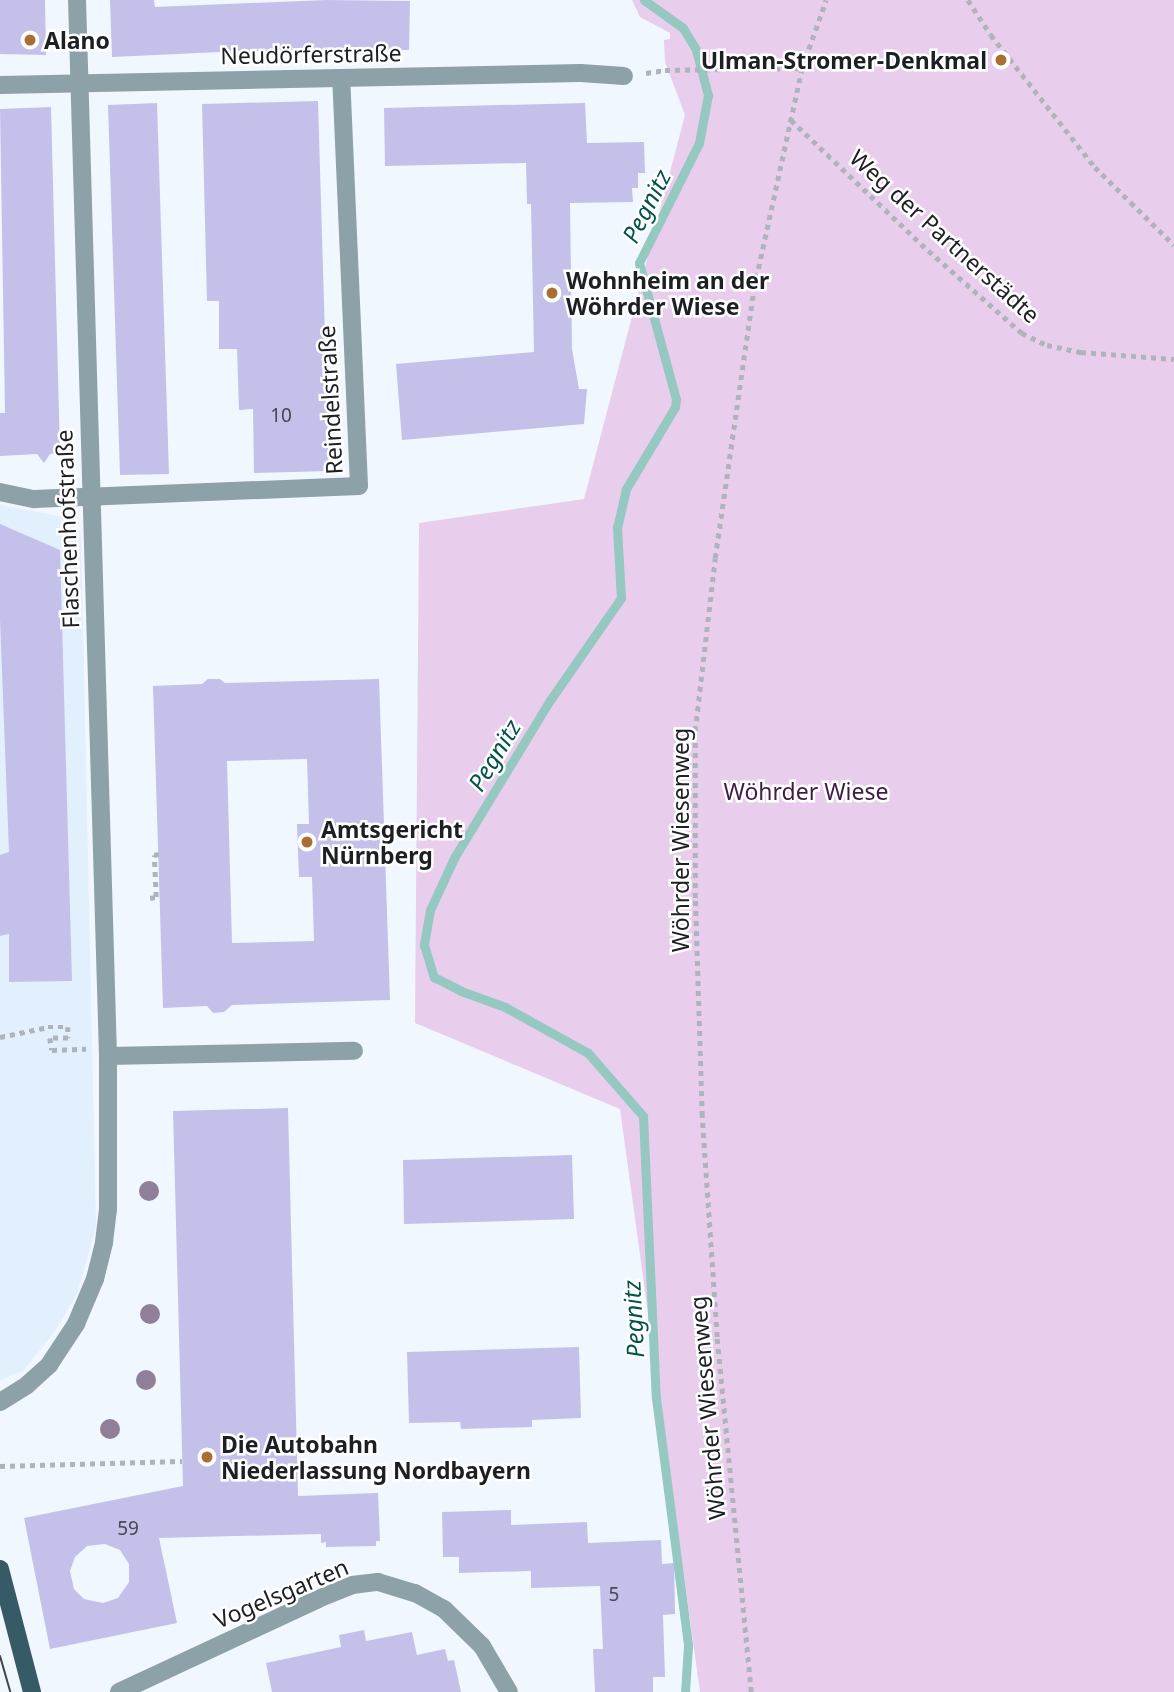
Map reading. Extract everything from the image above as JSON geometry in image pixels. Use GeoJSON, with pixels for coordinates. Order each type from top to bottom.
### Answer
{"type":"FeatureCollection","features":[{"type":"Feature","properties":{"kind":"main road"},"geometry":{"type":"LineString","coordinates":[[0,1569],[32,1692]]}},
{"type":"Feature","properties":{"kind":"street","name":"Flaschenhofstraße"},"geometry":{"type":"LineString","coordinates":[[0,1402],[27,1385],[60,1352],[76,1324],[94,1279],[104,1242],[107,1208],[107,1056],[77,0]]}},
{"type":"Feature","properties":{"kind":"street","name":"Neudörferstraße"},"geometry":{"type":"LineString","coordinates":[[0,85],[581,73],[624,76]]}},
{"type":"Feature","properties":{"kind":"street","name":"Reindelstraße"},"geometry":{"type":"LineString","coordinates":[[0,492],[34,499],[90,498],[359,485],[341,78]]}},
{"type":"Feature","properties":{"kind":"street"},"geometry":{"type":"LineString","coordinates":[[107,1056],[354,1051]]}},
{"type":"Feature","properties":{"kind":"street","name":"Vogelsgarten"},"geometry":{"type":"LineString","coordinates":[[119,1692],[318,1599],[352,1585],[378,1582],[415,1593],[444,1609],[482,1646],[509,1692]]}},
{"type":"Feature","properties":{"kind":"path","name":"Wöhrder Wiesenweg"},"geometry":{"type":"LineString","coordinates":[[751,1692],[717,1337],[702,1116],[695,898],[695,731],[715,558],[754,288],[802,68],[827,0]]}},
{"type":"Feature","properties":{"kind":"path"},"geometry":{"type":"LineString","coordinates":[[968,0],[991,35],[1095,167],[1174,245]]}},
{"type":"Feature","properties":{"kind":"path"},"geometry":{"type":"LineString","coordinates":[[665,69],[802,68]]}},
{"type":"Feature","properties":{"kind":"path","name":"Weg der Partnerstädte"},"geometry":{"type":"LineString","coordinates":[[790,119],[921,244],[1022,333],[1047,345],[1081,352],[1174,359]]}},
{"type":"Feature","properties":{"kind":"path"},"geometry":{"type":"LineString","coordinates":[[150,898],[156,897],[154,855]]}},
{"type":"Feature","properties":{"kind":"path"},"geometry":{"type":"LineString","coordinates":[[0,1037],[68,1027],[68,1038],[50,1038],[52,1049],[80,1049]]}},
{"type":"Feature","properties":{"kind":"path"},"geometry":{"type":"LineString","coordinates":[[0,1466],[183,1461]]}},
{"type":"Feature","properties":{"kind":"shaded area"},"geometry":{"type":"Polygon","coordinates":[[[0,505],[64,517],[73,522],[81,536],[96,1227],[77,1294],[55,1331],[23,1371],[0,1380],[0,505]]]}},
{"type":"Feature","properties":{"kind":"green space","name":"Wöhrder Wiese"},"geometry":{"type":"Polygon","coordinates":[[[632,0],[1174,0],[1174,1692],[700,1692],[620,1109],[415,1023],[419,523],[584,499],[685,115],[665,62],[664,40],[670,39],[670,33],[640,17],[632,0]]]}},
{"type":"Feature","properties":{"kind":"building"},"geometry":{"type":"Polygon","coordinates":[[[0,0],[45,0],[46,55],[0,54],[0,0]]]}},
{"type":"Feature","properties":{"kind":"building"},"geometry":{"type":"Polygon","coordinates":[[[110,0],[154,0],[155,7],[326,0],[410,1],[409,50],[242,51],[112,57],[110,0]]]}},
{"type":"Feature","properties":{"kind":"building"},"geometry":{"type":"Polygon","coordinates":[[[318,101],[329,471],[254,473],[253,409],[239,410],[237,349],[219,349],[219,301],[207,301],[202,104],[318,101]]]}},
{"type":"Feature","properties":{"kind":"building"},"geometry":{"type":"Polygon","coordinates":[[[157,103],[169,474],[120,475],[108,105],[157,103]]]}},
{"type":"Feature","properties":{"kind":"building"},"geometry":{"type":"Polygon","coordinates":[[[585,103],[587,143],[644,142],[645,173],[638,173],[638,188],[632,188],[633,202],[570,203],[572,349],[579,389],[587,389],[584,424],[402,440],[396,364],[534,352],[531,204],[527,204],[526,163],[385,166],[384,108],[585,103]]]}},
{"type":"Feature","properties":{"kind":"building"},"geometry":{"type":"Polygon","coordinates":[[[51,107],[60,453],[50,454],[44,463],[37,454],[0,456],[0,413],[5,413],[0,109],[51,107]]]}},
{"type":"Feature","properties":{"kind":"building"},"geometry":{"type":"Polygon","coordinates":[[[0,524],[60,550],[72,981],[9,982],[9,934],[0,936],[0,855],[9,852],[0,619],[0,524]]]}},
{"type":"Feature","properties":{"kind":"building"},"geometry":{"type":"Polygon","coordinates":[[[208,679],[220,679],[225,683],[379,679],[390,1000],[232,1005],[224,1012],[213,1013],[207,1006],[163,1008],[153,686],[202,684],[208,679]],[[307,759],[227,761],[232,943],[314,941],[312,877],[299,877],[297,824],[309,824],[307,759]]]}},
{"type":"Feature","properties":{"kind":"building"},"geometry":{"type":"Polygon","coordinates":[[[288,1108],[298,1496],[378,1493],[380,1541],[376,1541],[376,1546],[326,1547],[326,1542],[321,1543],[321,1534],[159,1538],[177,1623],[50,1649],[24,1518],[183,1486],[173,1111],[288,1108]],[[105,1544],[87,1546],[75,1557],[70,1571],[74,1589],[84,1599],[103,1603],[118,1598],[129,1582],[129,1564],[120,1550],[105,1544]]]}},
{"type":"Feature","properties":{"kind":"building"},"geometry":{"type":"Polygon","coordinates":[[[572,1155],[574,1219],[404,1224],[403,1160],[572,1155]]]}},
{"type":"Feature","properties":{"kind":"building"},"geometry":{"type":"Polygon","coordinates":[[[579,1347],[581,1418],[532,1420],[532,1427],[461,1429],[460,1422],[409,1423],[407,1352],[579,1347]]]}},
{"type":"Feature","properties":{"kind":"building"},"geometry":{"type":"Polygon","coordinates":[[[511,1510],[511,1525],[587,1522],[588,1543],[661,1540],[662,1564],[674,1563],[675,1614],[663,1615],[665,1677],[653,1677],[653,1692],[595,1692],[593,1649],[603,1649],[600,1586],[531,1588],[531,1571],[459,1573],[459,1557],[443,1557],[442,1512],[511,1510]]]}},
{"type":"Feature","properties":{"kind":"building"},"geometry":{"type":"Polygon","coordinates":[[[364,1630],[366,1641],[412,1632],[417,1655],[445,1649],[448,1661],[454,1660],[461,1692],[272,1692],[266,1663],[341,1647],[339,1635],[364,1630]]]}},
{"type":"Feature","properties":{"kind":"waterway","name":"Pegnitz"},"geometry":{"type":"LineString","coordinates":[[644,0],[683,28],[696,50],[708,95],[699,143],[639,263],[676,399],[675,407],[626,489],[617,527],[621,598],[550,700],[455,856],[430,910],[424,945],[434,977],[461,991],[505,1007],[588,1053],[643,1116],[656,1398],[688,1646],[685,1692]]}},
{"type":"Feature","properties":{"kind":"tram line"},"geometry":{"type":"LineString","coordinates":[[0,1656],[10,1692]]}},
{"type":"Feature","properties":{"kind":"place","name":"Alano"},"geometry":{"type":"Point","coordinates":[30,40]}},
{"type":"Feature","properties":{"kind":"place","name":"Ulman-Stromer-Denkmal"},"geometry":{"type":"Point","coordinates":[1001,60]}},
{"type":"Feature","properties":{"kind":"place","name":"Wohnheim an der Wöhrder Wiese"},"geometry":{"type":"Point","coordinates":[552,293]}},
{"type":"Feature","properties":{"kind":"place","name":"Amtsgericht Nürnberg"},"geometry":{"type":"Point","coordinates":[307,842]}},
{"type":"Feature","properties":{"kind":"place","name":"Die Autobahn Niederlassung Nordbayern"},"geometry":{"type":"Point","coordinates":[207,1457]}}]}
